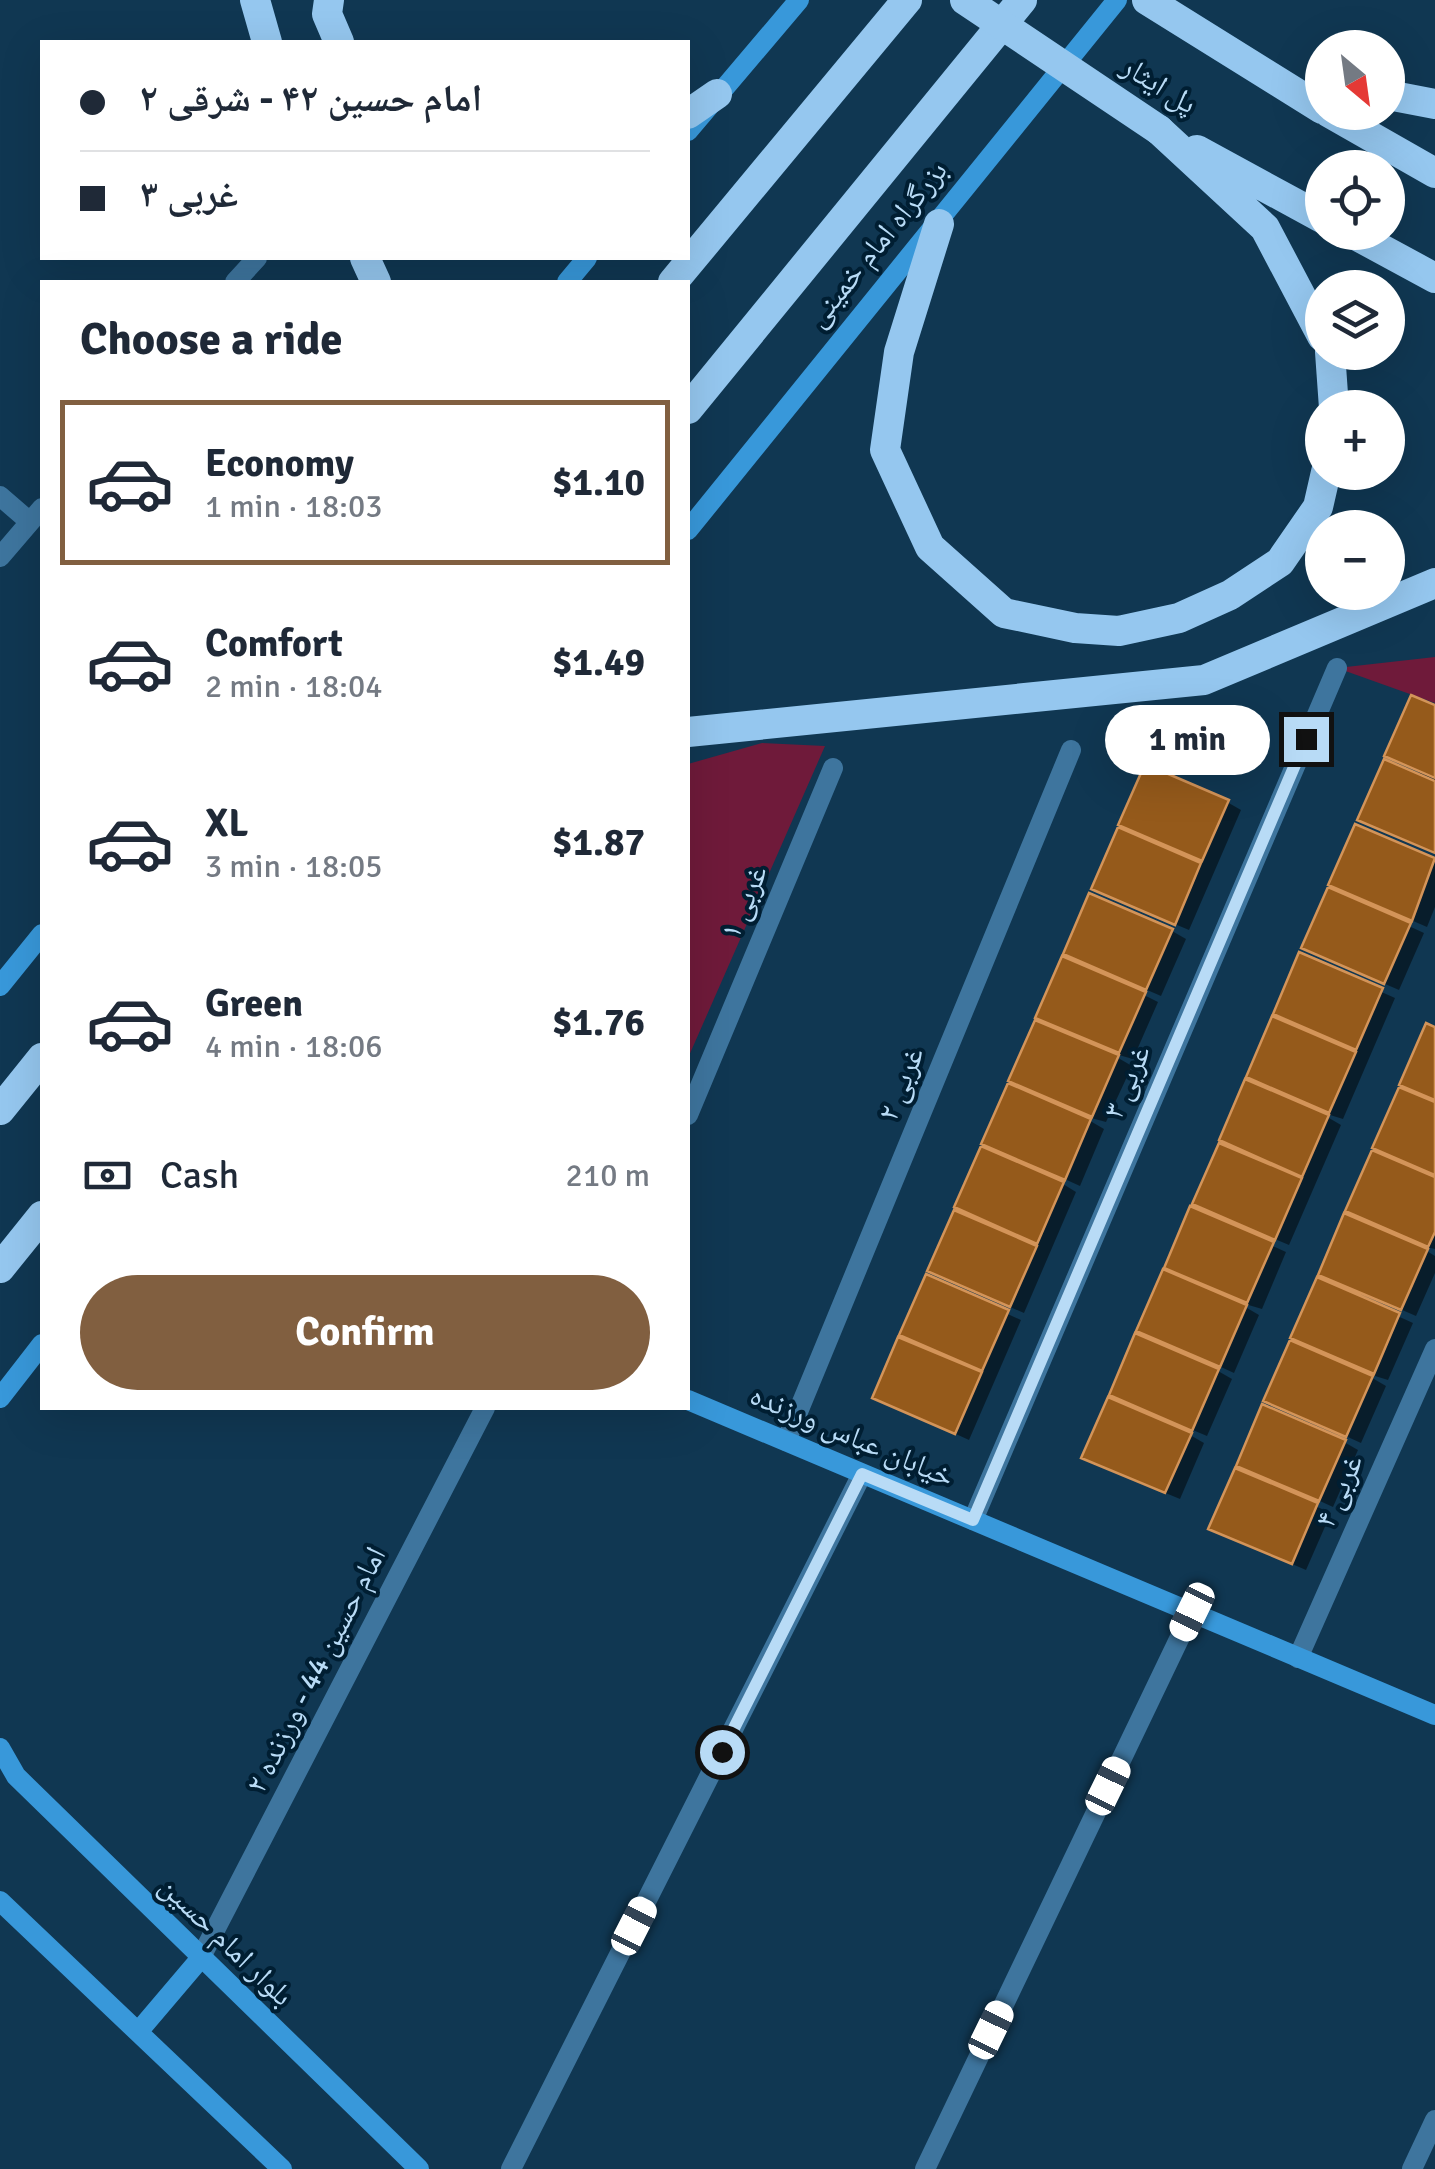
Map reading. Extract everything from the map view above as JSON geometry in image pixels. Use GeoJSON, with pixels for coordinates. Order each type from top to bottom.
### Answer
{"type":"FeatureCollection","features":[{"type":"Feature","properties":{"kind":"highway"},"geometry":{"type":"LineString","coordinates":[[255,0],[266,40]]}},
{"type":"Feature","properties":{"kind":"highway"},"geometry":{"type":"LineString","coordinates":[[329,0],[328,14],[338,40]]}},
{"type":"Feature","properties":{"kind":"highway"},"geometry":{"type":"LineString","coordinates":[[674,280],[907,0]]}},
{"type":"Feature","properties":{"kind":"highway","name":"پل ایثار"},"geometry":{"type":"LineString","coordinates":[[965,0],[1159,130],[1305,209]]}},
{"type":"Feature","properties":{"kind":"highway","name":"بزرگراه امام خمینی"},"geometry":{"type":"LineString","coordinates":[[690,406],[1022,0]]}},
{"type":"Feature","properties":{"kind":"highway"},"geometry":{"type":"LineString","coordinates":[[1147,0],[1305,100]]}},
{"type":"Feature","properties":{"kind":"highway"},"geometry":{"type":"LineString","coordinates":[[1256,72],[1305,81]]}},
{"type":"Feature","properties":{"kind":"highway"},"geometry":{"type":"LineString","coordinates":[[690,113],[717,94]]}},
{"type":"Feature","properties":{"kind":"highway"},"geometry":{"type":"LineString","coordinates":[[1405,98],[1435,104]]}},
{"type":"Feature","properties":{"kind":"highway"},"geometry":{"type":"LineString","coordinates":[[1159,130],[1266,228],[1305,303]]}},
{"type":"Feature","properties":{"kind":"highway"},"geometry":{"type":"LineString","coordinates":[[1359,130],[1435,173]]}},
{"type":"Feature","properties":{"kind":"highway"},"geometry":{"type":"LineString","coordinates":[[938,224],[899,352],[885,450],[930,548],[1004,613],[1075,628],[1118,631],[1180,618],[1230,595],[1280,562],[1318,507],[1322,490]]}},
{"type":"Feature","properties":{"kind":"highway"},"geometry":{"type":"LineString","coordinates":[[1383,250],[1435,278]]}},
{"type":"Feature","properties":{"kind":"highway"},"geometry":{"type":"LineString","coordinates":[[690,732],[1204,680],[1435,583]]}},
{"type":"Feature","properties":{"kind":"highway"},"geometry":{"type":"LineString","coordinates":[[0,1110],[40,1060]]}},
{"type":"Feature","properties":{"kind":"highway"},"geometry":{"type":"LineString","coordinates":[[0,1268],[40,1218]]}},
{"type":"Feature","properties":{"kind":"main road"},"geometry":{"type":"LineString","coordinates":[[690,128],[800,0]]}},
{"type":"Feature","properties":{"kind":"main road","name":"بزرگراه امام خمینی"},"geometry":{"type":"LineString","coordinates":[[690,528],[1117,0]]}},
{"type":"Feature","properties":{"kind":"main road"},"geometry":{"type":"LineString","coordinates":[[569,280],[584,260]]}},
{"type":"Feature","properties":{"kind":"main road"},"geometry":{"type":"LineString","coordinates":[[0,986],[40,936]]}},
{"type":"Feature","properties":{"kind":"main road"},"geometry":{"type":"LineString","coordinates":[[0,1398],[40,1347]]}},
{"type":"Feature","properties":{"kind":"main road","name":"خیابان عباس ورزنده"},"geometry":{"type":"LineString","coordinates":[[690,1401],[1435,1715]]}},
{"type":"Feature","properties":{"kind":"main road","name":"بلوار امام حسین"},"geometry":{"type":"LineString","coordinates":[[0,1748],[16,1776],[419,2169]]}},
{"type":"Feature","properties":{"kind":"main road"},"geometry":{"type":"LineString","coordinates":[[0,1901],[282,2169]]}},
{"type":"Feature","properties":{"kind":"main road"},"geometry":{"type":"LineString","coordinates":[[138,2032],[200,1959]]}},
{"type":"Feature","properties":{"kind":"street"},"geometry":{"type":"LineString","coordinates":[[238,280],[255,260]]}},
{"type":"Feature","properties":{"kind":"street"},"geometry":{"type":"LineString","coordinates":[[0,496],[36,515],[0,558]]}},
{"type":"Feature","properties":{"kind":"street","name":"غربی ۳"},"geometry":{"type":"LineString","coordinates":[[973,1520],[1336,668]]}},
{"type":"Feature","properties":{"kind":"street","name":"غربی ۲"},"geometry":{"type":"LineString","coordinates":[[786,1441],[1071,750]]}},
{"type":"Feature","properties":{"kind":"street","name":"غربی ۱"},"geometry":{"type":"LineString","coordinates":[[690,1109],[832,768]]}},
{"type":"Feature","properties":{"kind":"street","name":"غربی ۴"},"geometry":{"type":"LineString","coordinates":[[1298,1658],[1435,1349]]}},
{"type":"Feature","properties":{"kind":"street","name":"امام حسین 44 - ورزنده ۲"},"geometry":{"type":"LineString","coordinates":[[200,1959],[484,1410]]}},
{"type":"Feature","properties":{"kind":"street"},"geometry":{"type":"LineString","coordinates":[[512,2169],[862,1474]]}},
{"type":"Feature","properties":{"kind":"street"},"geometry":{"type":"LineString","coordinates":[[924,2169],[1192,1612]]}},
{"type":"Feature","properties":{"kind":"street"},"geometry":{"type":"LineString","coordinates":[[1412,2169],[1435,2120]]}},
{"type":"Feature","properties":{"kind":"shaded area"},"geometry":{"type":"Polygon","coordinates":[[[1435,657],[1435,703],[1337,668],[1435,657]]]}},
{"type":"Feature","properties":{"kind":"shaded area"},"geometry":{"type":"Polygon","coordinates":[[[762,743],[825,746],[690,1053],[690,763],[762,743]]]}},
{"type":"Feature","properties":{"kind":"building"},"geometry":{"type":"Polygon","coordinates":[[[1411,695],[1435,705],[1435,778],[1384,756],[1411,695]]]}},
{"type":"Feature","properties":{"kind":"building"},"geometry":{"type":"Polygon","coordinates":[[[1384,759],[1435,781],[1435,853],[1357,820],[1384,759]]]}},
{"type":"Feature","properties":{"kind":"building"},"geometry":{"type":"Polygon","coordinates":[[[1145,764],[1229,800],[1202,861],[1118,825],[1145,764]]]}},
{"type":"Feature","properties":{"kind":"building"},"geometry":{"type":"Polygon","coordinates":[[[1355,824],[1435,858],[1412,921],[1328,885],[1355,824]]]}},
{"type":"Feature","properties":{"kind":"building"},"geometry":{"type":"Polygon","coordinates":[[[1118,827],[1201,863],[1175,925],[1091,889],[1118,827]]]}},
{"type":"Feature","properties":{"kind":"building"},"geometry":{"type":"Polygon","coordinates":[[[1328,887],[1411,923],[1384,984],[1301,948],[1328,887]]]}},
{"type":"Feature","properties":{"kind":"building"},"geometry":{"type":"Polygon","coordinates":[[[1089,893],[1173,929],[1146,990],[1063,954],[1089,893]]]}},
{"type":"Feature","properties":{"kind":"building"},"geometry":{"type":"Polygon","coordinates":[[[1299,952],[1383,988],[1356,1050],[1273,1014],[1299,952]]]}},
{"type":"Feature","properties":{"kind":"building"},"geometry":{"type":"Polygon","coordinates":[[[1062,956],[1146,992],[1119,1053],[1035,1018],[1062,956]]]}},
{"type":"Feature","properties":{"kind":"building"},"geometry":{"type":"Polygon","coordinates":[[[1272,1016],[1356,1052],[1329,1113],[1246,1077],[1272,1016]]]}},
{"type":"Feature","properties":{"kind":"building"},"geometry":{"type":"Polygon","coordinates":[[[1035,1020],[1119,1055],[1092,1117],[1008,1081],[1035,1020]]]}},
{"type":"Feature","properties":{"kind":"building"},"geometry":{"type":"Polygon","coordinates":[[[1426,1023],[1435,1027],[1435,1100],[1399,1085],[1426,1023]]]}},
{"type":"Feature","properties":{"kind":"building"},"geometry":{"type":"Polygon","coordinates":[[[1245,1079],[1329,1115],[1302,1177],[1219,1140],[1245,1079]]]}},
{"type":"Feature","properties":{"kind":"building"},"geometry":{"type":"Polygon","coordinates":[[[1008,1083],[1091,1119],[1065,1180],[981,1144],[1008,1083]]]}},
{"type":"Feature","properties":{"kind":"building"},"geometry":{"type":"Polygon","coordinates":[[[1399,1087],[1435,1102],[1435,1175],[1372,1148],[1399,1087]]]}},
{"type":"Feature","properties":{"kind":"building"},"geometry":{"type":"Polygon","coordinates":[[[1219,1143],[1302,1178],[1275,1240],[1192,1204],[1219,1143]]]}},
{"type":"Feature","properties":{"kind":"building"},"geometry":{"type":"Polygon","coordinates":[[[981,1146],[1064,1182],[1037,1244],[954,1207],[981,1146]]]}},
{"type":"Feature","properties":{"kind":"building"},"geometry":{"type":"Polygon","coordinates":[[[1372,1150],[1435,1177],[1435,1232],[1428,1247],[1345,1211],[1372,1150]]]}},
{"type":"Feature","properties":{"kind":"building"},"geometry":{"type":"Polygon","coordinates":[[[1190,1206],[1274,1242],[1247,1303],[1164,1268],[1190,1206]]]}},
{"type":"Feature","properties":{"kind":"building"},"geometry":{"type":"Polygon","coordinates":[[[954,1210],[1037,1246],[1010,1307],[927,1271],[954,1210]]]}},
{"type":"Feature","properties":{"kind":"building"},"geometry":{"type":"Polygon","coordinates":[[[1344,1213],[1428,1249],[1401,1310],[1318,1275],[1344,1213]]]}},
{"type":"Feature","properties":{"kind":"building"},"geometry":{"type":"Polygon","coordinates":[[[1163,1269],[1247,1305],[1220,1367],[1136,1331],[1163,1269]]]}},
{"type":"Feature","properties":{"kind":"building"},"geometry":{"type":"Polygon","coordinates":[[[926,1274],[1009,1310],[982,1371],[899,1335],[926,1274]]]}},
{"type":"Feature","properties":{"kind":"building"},"geometry":{"type":"Polygon","coordinates":[[[1317,1277],[1400,1313],[1374,1374],[1290,1338],[1317,1277]]]}},
{"type":"Feature","properties":{"kind":"building"},"geometry":{"type":"Polygon","coordinates":[[[1135,1333],[1219,1369],[1192,1431],[1109,1395],[1135,1333]]]}},
{"type":"Feature","properties":{"kind":"building"},"geometry":{"type":"Polygon","coordinates":[[[898,1337],[982,1372],[955,1434],[872,1398],[898,1337]]]}},
{"type":"Feature","properties":{"kind":"building"},"geometry":{"type":"Polygon","coordinates":[[[1290,1340],[1373,1376],[1346,1437],[1263,1401],[1290,1340]]]}},
{"type":"Feature","properties":{"kind":"building"},"geometry":{"type":"Polygon","coordinates":[[[1108,1397],[1192,1433],[1165,1493],[1081,1458],[1108,1397]]]}},
{"type":"Feature","properties":{"kind":"building"},"geometry":{"type":"Polygon","coordinates":[[[1262,1404],[1346,1440],[1319,1501],[1236,1466],[1262,1404]]]}},
{"type":"Feature","properties":{"kind":"building"},"geometry":{"type":"Polygon","coordinates":[[[1235,1468],[1318,1503],[1292,1564],[1208,1529],[1235,1468]]]}},
{"type":"Feature","properties":{"kind":"route"},"geometry":{"type":"LineString","coordinates":[[722,1752],[862,1474],[973,1520],[1306,739]]}}]}
